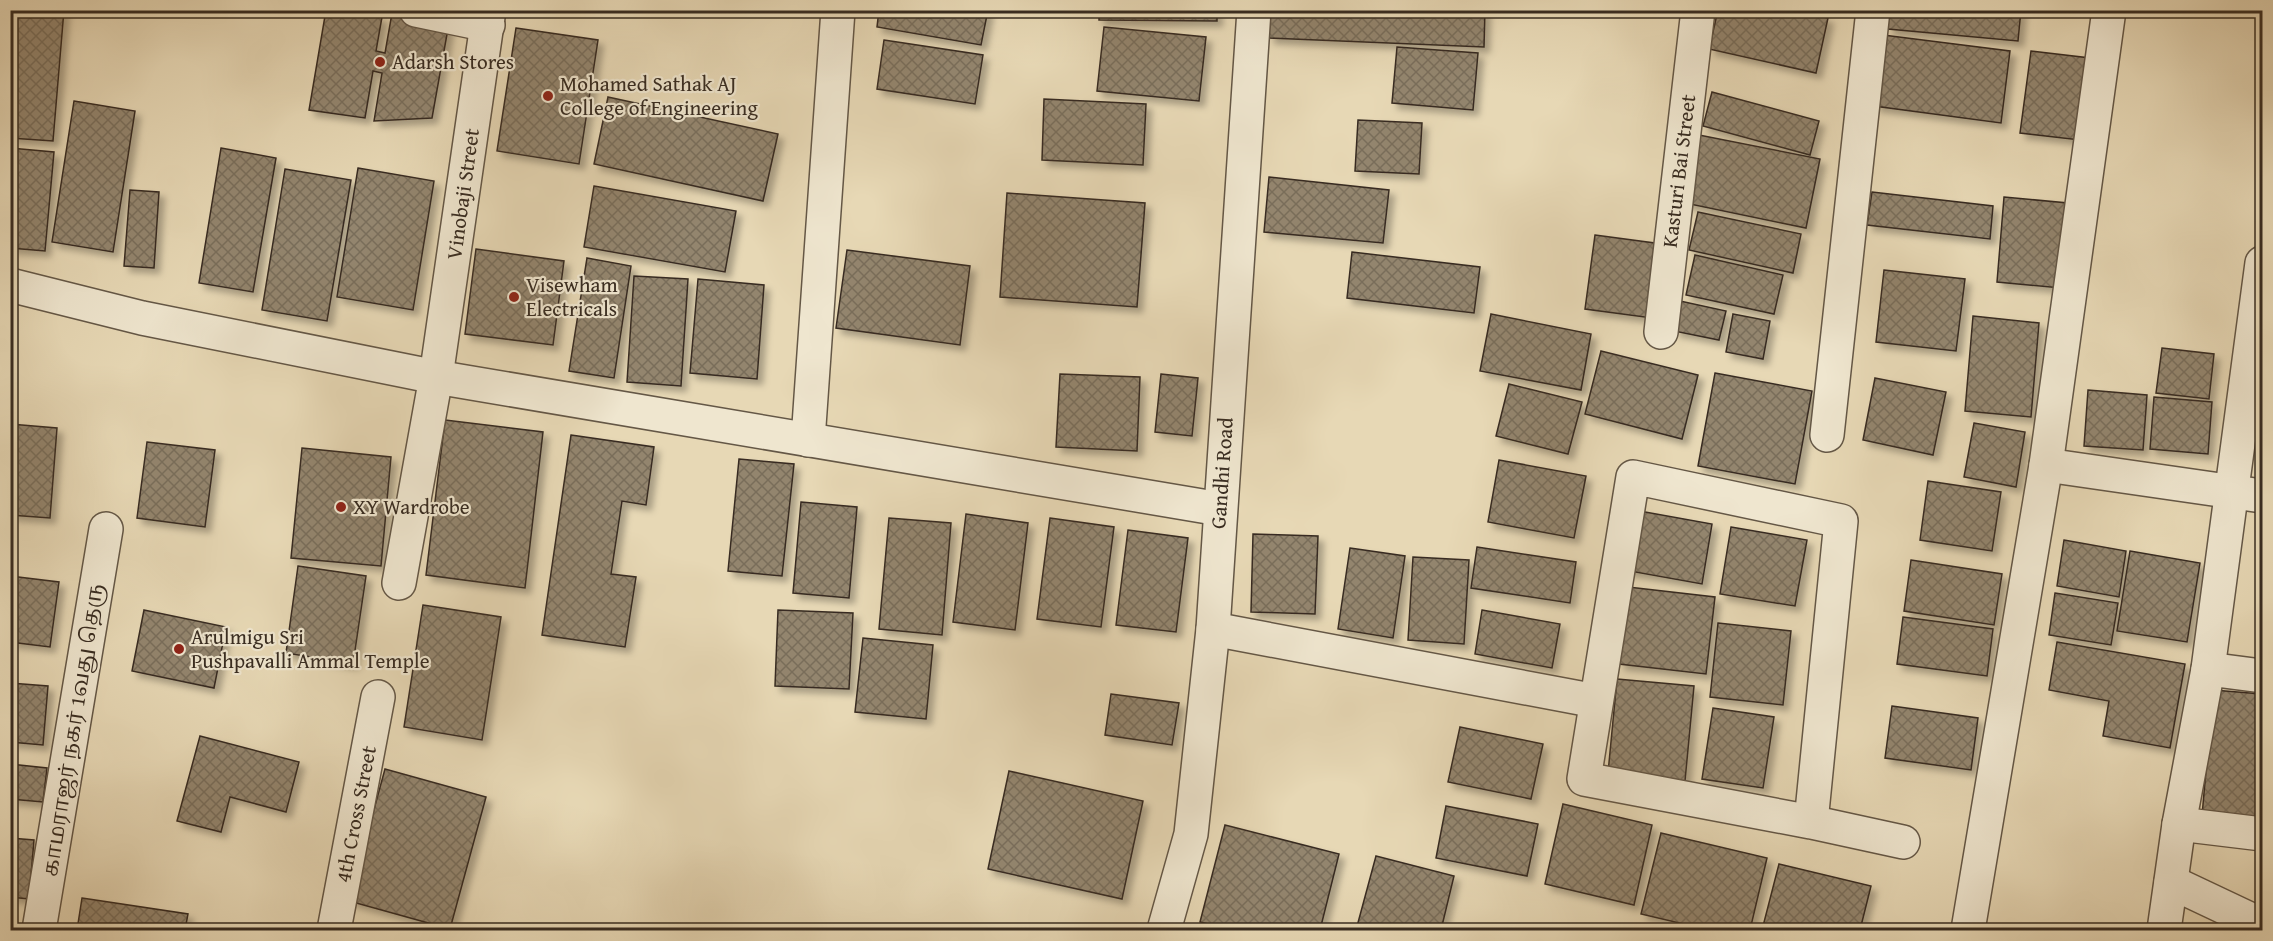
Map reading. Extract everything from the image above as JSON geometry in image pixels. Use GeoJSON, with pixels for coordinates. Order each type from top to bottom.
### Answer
{"type":"FeatureCollection","features":[{"type":"Feature","properties":{"kind":"street"},"geometry":{"type":"LineString","coordinates":[[416,10],[489,18]]}},
{"type":"Feature","properties":{"kind":"street"},"geometry":{"type":"LineString","coordinates":[[807,440],[838,10]]}},
{"type":"Feature","properties":{"kind":"street","name":"Gandhi Road"},"geometry":{"type":"LineString","coordinates":[[1164,930],[1191,834],[1213,629],[1254,10]]}},
{"type":"Feature","properties":{"kind":"street","name":"Kasturi Bai Street"},"geometry":{"type":"LineString","coordinates":[[1661,332],[1698,10]]}},
{"type":"Feature","properties":{"kind":"street"},"geometry":{"type":"LineString","coordinates":[[1827,435],[1873,10]]}},
{"type":"Feature","properties":{"kind":"street"},"geometry":{"type":"LineString","coordinates":[[1968,930],[2046,465],[2109,10]]}},
{"type":"Feature","properties":{"kind":"street","name":"Vinobaji Street"},"geometry":{"type":"LineString","coordinates":[[436,377],[489,18]]}},
{"type":"Feature","properties":{"kind":"street"},"geometry":{"type":"LineString","coordinates":[[2164,930],[2179,824],[2208,669],[2247,494],[2262,263]]}},
{"type":"Feature","properties":{"kind":"street"},"geometry":{"type":"LineString","coordinates":[[10,285],[142,318],[436,377],[1220,509]]}},
{"type":"Feature","properties":{"kind":"street"},"geometry":{"type":"LineString","coordinates":[[399,583],[436,377]]}},
{"type":"Feature","properties":{"kind":"street"},"geometry":{"type":"LineString","coordinates":[[2046,465],[2247,494]]}},
{"type":"Feature","properties":{"kind":"street"},"geometry":{"type":"LineString","coordinates":[[1811,822],[1841,520],[1633,477],[1584,779],[1811,822],[1903,843]]}},
{"type":"Feature","properties":{"kind":"street","name":"காமராஜர் நகர் 1வது தெரு"},"geometry":{"type":"LineString","coordinates":[[39,930],[106,530]]}},
{"type":"Feature","properties":{"kind":"street"},"geometry":{"type":"LineString","coordinates":[[1213,629],[1596,701]]}},
{"type":"Feature","properties":{"kind":"street"},"geometry":{"type":"LineString","coordinates":[[2208,669],[2262,676]]}},
{"type":"Feature","properties":{"kind":"street","name":"4th Cross Street"},"geometry":{"type":"LineString","coordinates":[[334,930],[378,697]]}},
{"type":"Feature","properties":{"kind":"street"},"geometry":{"type":"LineString","coordinates":[[2179,824],[2262,834]]}},
{"type":"Feature","properties":{"kind":"street"},"geometry":{"type":"LineString","coordinates":[[2171,882],[2262,925]]}},
{"type":"Feature","properties":{"kind":"building"},"geometry":{"type":"Polygon","coordinates":[[[10,10],[64,10],[53,141],[10,138],[10,10]]]}},
{"type":"Feature","properties":{"kind":"building","name":"Adarsh Stores"},"geometry":{"type":"Polygon","coordinates":[[[326,10],[343,10],[382,17],[376,51],[385,53],[392,13],[449,23],[432,118],[374,121],[382,73],[373,71],[365,118],[309,110],[326,10]]]}},
{"type":"Feature","properties":{"kind":"building"},"geometry":{"type":"Polygon","coordinates":[[[879,10],[988,10],[981,45],[877,27],[879,10]]]}},
{"type":"Feature","properties":{"kind":"building"},"geometry":{"type":"Polygon","coordinates":[[[1099,10],[1217,10],[1217,21],[1099,20],[1099,10]]]}},
{"type":"Feature","properties":{"kind":"building"},"geometry":{"type":"Polygon","coordinates":[[[1270,10],[1485,10],[1484,47],[1269,38],[1270,10]]]}},
{"type":"Feature","properties":{"kind":"building"},"geometry":{"type":"Polygon","coordinates":[[[1718,10],[1794,10],[1828,18],[1816,73],[1709,49],[1718,10]]]}},
{"type":"Feature","properties":{"kind":"building"},"geometry":{"type":"Polygon","coordinates":[[[1889,10],[2021,10],[2018,41],[1888,29],[1889,10]]]}},
{"type":"Feature","properties":{"kind":"building"},"geometry":{"type":"Polygon","coordinates":[[[1104,27],[1206,37],[1199,101],[1097,91],[1104,27]]]}},
{"type":"Feature","properties":{"kind":"building","name":"Mohamed Sathak AJ College of Engineering"},"geometry":{"type":"Polygon","coordinates":[[[516,28],[598,40],[579,164],[497,151],[516,28]]]}},
{"type":"Feature","properties":{"kind":"building"},"geometry":{"type":"Polygon","coordinates":[[[1883,35],[2010,51],[2001,123],[1874,106],[1883,35]]]}},
{"type":"Feature","properties":{"kind":"building"},"geometry":{"type":"Polygon","coordinates":[[[884,40],[983,55],[975,104],[877,89],[884,40]]]}},
{"type":"Feature","properties":{"kind":"building"},"geometry":{"type":"Polygon","coordinates":[[[1397,47],[1478,53],[1473,110],[1392,103],[1397,47]]]}},
{"type":"Feature","properties":{"kind":"building"},"geometry":{"type":"Polygon","coordinates":[[[2031,51],[2090,58],[2080,140],[2020,133],[2031,51]]]}},
{"type":"Feature","properties":{"kind":"building"},"geometry":{"type":"Polygon","coordinates":[[[1712,92],[1819,121],[1810,155],[1703,126],[1712,92]]]}},
{"type":"Feature","properties":{"kind":"building"},"geometry":{"type":"Polygon","coordinates":[[[608,97],[778,134],[763,201],[594,164],[608,97]]]}},
{"type":"Feature","properties":{"kind":"building"},"geometry":{"type":"Polygon","coordinates":[[[1044,99],[1146,104],[1143,165],[1042,160],[1044,99]]]}},
{"type":"Feature","properties":{"kind":"building"},"geometry":{"type":"Polygon","coordinates":[[[74,101],[135,111],[113,252],[52,242],[74,101]]]}},
{"type":"Feature","properties":{"kind":"building"},"geometry":{"type":"Polygon","coordinates":[[[1358,120],[1422,123],[1419,174],[1355,171],[1358,120]]]}},
{"type":"Feature","properties":{"kind":"building"},"geometry":{"type":"Polygon","coordinates":[[[1699,135],[1820,159],[1806,228],[1685,203],[1699,135]]]}},
{"type":"Feature","properties":{"kind":"building"},"geometry":{"type":"Polygon","coordinates":[[[10,148],[54,152],[45,251],[10,248],[10,148]]]}},
{"type":"Feature","properties":{"kind":"building"},"geometry":{"type":"Polygon","coordinates":[[[221,148],[276,158],[253,292],[199,283],[221,148]]]}},
{"type":"Feature","properties":{"kind":"building"},"geometry":{"type":"Polygon","coordinates":[[[358,168],[434,181],[413,310],[337,297],[358,168]]]}},
{"type":"Feature","properties":{"kind":"building"},"geometry":{"type":"Polygon","coordinates":[[[285,169],[351,180],[327,321],[262,310],[285,169]]]}},
{"type":"Feature","properties":{"kind":"building"},"geometry":{"type":"Polygon","coordinates":[[[1269,177],[1389,190],[1383,243],[1264,232],[1269,177]]]}},
{"type":"Feature","properties":{"kind":"building"},"geometry":{"type":"Polygon","coordinates":[[[594,186],[736,211],[725,272],[584,247],[594,186]]]}},
{"type":"Feature","properties":{"kind":"building"},"geometry":{"type":"Polygon","coordinates":[[[130,190],[159,192],[154,268],[124,266],[130,190]]]}},
{"type":"Feature","properties":{"kind":"building"},"geometry":{"type":"Polygon","coordinates":[[[1872,192],[1993,206],[1990,239],[1867,225],[1872,192]]]}},
{"type":"Feature","properties":{"kind":"building"},"geometry":{"type":"Polygon","coordinates":[[[1007,193],[1145,203],[1137,307],[1000,297],[1007,193]]]}},
{"type":"Feature","properties":{"kind":"building"},"geometry":{"type":"Polygon","coordinates":[[[2004,197],[2068,203],[2061,288],[1997,282],[2004,197]]]}},
{"type":"Feature","properties":{"kind":"building"},"geometry":{"type":"Polygon","coordinates":[[[1698,212],[1801,234],[1793,273],[1689,250],[1698,212]]]}},
{"type":"Feature","properties":{"kind":"building"},"geometry":{"type":"Polygon","coordinates":[[[1595,235],[1662,244],[1652,318],[1585,309],[1595,235]]]}},
{"type":"Feature","properties":{"kind":"building","name":"Visewham Electricals"},"geometry":{"type":"Polygon","coordinates":[[[476,249],[564,261],[553,345],[465,334],[476,249]]]}},
{"type":"Feature","properties":{"kind":"building"},"geometry":{"type":"Polygon","coordinates":[[[847,250],[970,266],[960,345],[836,328],[847,250]]]}},
{"type":"Feature","properties":{"kind":"building"},"geometry":{"type":"Polygon","coordinates":[[[1352,252],[1480,267],[1474,313],[1347,298],[1352,252]]]}},
{"type":"Feature","properties":{"kind":"building"},"geometry":{"type":"Polygon","coordinates":[[[1695,255],[1783,275],[1774,314],[1686,295],[1695,255]]]}},
{"type":"Feature","properties":{"kind":"building"},"geometry":{"type":"Polygon","coordinates":[[[587,258],[631,266],[614,378],[569,371],[587,258]]]}},
{"type":"Feature","properties":{"kind":"building"},"geometry":{"type":"Polygon","coordinates":[[[1884,270],[1965,279],[1956,351],[1876,342],[1884,270]]]}},
{"type":"Feature","properties":{"kind":"building"},"geometry":{"type":"Polygon","coordinates":[[[634,276],[688,279],[681,386],[627,382],[634,276]]]}},
{"type":"Feature","properties":{"kind":"building"},"geometry":{"type":"Polygon","coordinates":[[[698,279],[764,285],[757,379],[690,373],[698,279]]]}},
{"type":"Feature","properties":{"kind":"building"},"geometry":{"type":"Polygon","coordinates":[[[1680,301],[1726,311],[1719,340],[1674,331],[1680,301]]]}},
{"type":"Feature","properties":{"kind":"building"},"geometry":{"type":"Polygon","coordinates":[[[1491,314],[1591,334],[1581,390],[1480,371],[1491,314]]]}},
{"type":"Feature","properties":{"kind":"building"},"geometry":{"type":"Polygon","coordinates":[[[1733,314],[1770,321],[1763,359],[1726,352],[1733,314]]]}},
{"type":"Feature","properties":{"kind":"building"},"geometry":{"type":"Polygon","coordinates":[[[1973,316],[2039,323],[2031,417],[1965,411],[1973,316]]]}},
{"type":"Feature","properties":{"kind":"building"},"geometry":{"type":"Polygon","coordinates":[[[2162,348],[2214,354],[2209,399],[2156,393],[2162,348]]]}},
{"type":"Feature","properties":{"kind":"building"},"geometry":{"type":"Polygon","coordinates":[[[1601,351],[1698,375],[1682,439],[1585,414],[1601,351]]]}},
{"type":"Feature","properties":{"kind":"building"},"geometry":{"type":"Polygon","coordinates":[[[1715,373],[1812,391],[1795,484],[1698,466],[1715,373]]]}},
{"type":"Feature","properties":{"kind":"building"},"geometry":{"type":"Polygon","coordinates":[[[1060,374],[1140,377],[1137,451],[1056,447],[1060,374]]]}},
{"type":"Feature","properties":{"kind":"building"},"geometry":{"type":"Polygon","coordinates":[[[1161,374],[1198,378],[1192,436],[1155,432],[1161,374]]]}},
{"type":"Feature","properties":{"kind":"building"},"geometry":{"type":"Polygon","coordinates":[[[1875,378],[1946,392],[1933,455],[1863,440],[1875,378]]]}},
{"type":"Feature","properties":{"kind":"building"},"geometry":{"type":"Polygon","coordinates":[[[1509,384],[1582,402],[1568,454],[1496,436],[1509,384]]]}},
{"type":"Feature","properties":{"kind":"building"},"geometry":{"type":"Polygon","coordinates":[[[2088,390],[2147,395],[2143,450],[2084,446],[2088,390]]]}},
{"type":"Feature","properties":{"kind":"building"},"geometry":{"type":"Polygon","coordinates":[[[2154,397],[2212,402],[2208,454],[2150,449],[2154,397]]]}},
{"type":"Feature","properties":{"kind":"building"},"geometry":{"type":"Polygon","coordinates":[[[445,420],[543,432],[525,588],[426,575],[445,420]]]}},
{"type":"Feature","properties":{"kind":"building"},"geometry":{"type":"Polygon","coordinates":[[[1974,423],[2025,432],[2016,487],[1964,477],[1974,423]]]}},
{"type":"Feature","properties":{"kind":"building"},"geometry":{"type":"Polygon","coordinates":[[[10,424],[57,428],[50,518],[10,515],[10,424]]]}},
{"type":"Feature","properties":{"kind":"building"},"geometry":{"type":"Polygon","coordinates":[[[571,435],[654,447],[646,505],[622,501],[611,574],[636,577],[625,647],[542,635],[571,435]]]}},
{"type":"Feature","properties":{"kind":"building"},"geometry":{"type":"Polygon","coordinates":[[[147,442],[215,450],[205,527],[137,518],[147,442]]]}},
{"type":"Feature","properties":{"kind":"building","name":"XY Wardrobe"},"geometry":{"type":"Polygon","coordinates":[[[302,448],[391,457],[381,566],[291,558],[302,448]]]}},
{"type":"Feature","properties":{"kind":"building"},"geometry":{"type":"Polygon","coordinates":[[[739,459],[794,464],[782,576],[728,571],[739,459]]]}},
{"type":"Feature","properties":{"kind":"building"},"geometry":{"type":"Polygon","coordinates":[[[1499,460],[1586,476],[1574,538],[1488,522],[1499,460]]]}},
{"type":"Feature","properties":{"kind":"building"},"geometry":{"type":"Polygon","coordinates":[[[1928,481],[2001,492],[1992,551],[1920,540],[1928,481]]]}},
{"type":"Feature","properties":{"kind":"building"},"geometry":{"type":"Polygon","coordinates":[[[801,502],[857,507],[849,598],[793,593],[801,502]]]}},
{"type":"Feature","properties":{"kind":"building"},"geometry":{"type":"Polygon","coordinates":[[[1634,510],[1712,524],[1702,584],[1624,570],[1634,510]]]}},
{"type":"Feature","properties":{"kind":"building"},"geometry":{"type":"Polygon","coordinates":[[[966,514],[1028,523],[1015,630],[953,622],[966,514]]]}},
{"type":"Feature","properties":{"kind":"building"},"geometry":{"type":"Polygon","coordinates":[[[889,518],[951,523],[942,635],[879,629],[889,518]]]}},
{"type":"Feature","properties":{"kind":"building"},"geometry":{"type":"Polygon","coordinates":[[[1050,518],[1114,527],[1101,627],[1037,619],[1050,518]]]}},
{"type":"Feature","properties":{"kind":"building"},"geometry":{"type":"Polygon","coordinates":[[[1731,527],[1807,540],[1795,606],[1720,594],[1731,527]]]}},
{"type":"Feature","properties":{"kind":"building"},"geometry":{"type":"Polygon","coordinates":[[[1128,530],[1188,538],[1176,632],[1116,625],[1128,530]]]}},
{"type":"Feature","properties":{"kind":"building"},"geometry":{"type":"Polygon","coordinates":[[[1253,534],[1318,536],[1315,614],[1251,612],[1253,534]]]}},
{"type":"Feature","properties":{"kind":"building"},"geometry":{"type":"Polygon","coordinates":[[[2064,540],[2126,551],[2119,597],[2057,586],[2064,540]]]}},
{"type":"Feature","properties":{"kind":"building"},"geometry":{"type":"Polygon","coordinates":[[[1477,547],[1576,562],[1570,603],[1471,588],[1477,547]]]}},
{"type":"Feature","properties":{"kind":"building"},"geometry":{"type":"Polygon","coordinates":[[[1350,548],[1405,556],[1393,638],[1338,629],[1350,548]]]}},
{"type":"Feature","properties":{"kind":"building"},"geometry":{"type":"Polygon","coordinates":[[[2130,551],[2200,563],[2187,642],[2117,631],[2130,551]]]}},
{"type":"Feature","properties":{"kind":"building"},"geometry":{"type":"Polygon","coordinates":[[[1413,557],[1469,560],[1464,644],[1408,640],[1413,557]]]}},
{"type":"Feature","properties":{"kind":"building"},"geometry":{"type":"Polygon","coordinates":[[[1911,560],[2002,574],[1994,625],[1904,611],[1911,560]]]}},
{"type":"Feature","properties":{"kind":"building"},"geometry":{"type":"Polygon","coordinates":[[[298,566],[366,576],[353,664],[286,653],[298,566]]]}},
{"type":"Feature","properties":{"kind":"building"},"geometry":{"type":"Polygon","coordinates":[[[10,576],[59,582],[50,647],[10,642],[10,576]]]}},
{"type":"Feature","properties":{"kind":"building"},"geometry":{"type":"Polygon","coordinates":[[[1628,587],[1715,597],[1706,674],[1619,664],[1628,587]]]}},
{"type":"Feature","properties":{"kind":"building"},"geometry":{"type":"Polygon","coordinates":[[[2055,593],[2118,603],[2111,645],[2049,635],[2055,593]]]}},
{"type":"Feature","properties":{"kind":"building"},"geometry":{"type":"Polygon","coordinates":[[[2262,603],[2262,640],[2258,639],[2262,603]]]}},
{"type":"Feature","properties":{"kind":"building"},"geometry":{"type":"Polygon","coordinates":[[[423,605],[501,617],[482,740],[404,727],[423,605]]]}},
{"type":"Feature","properties":{"kind":"building","name":"Arulmigu Sri Pushpavalli Ammal Temple"},"geometry":{"type":"Polygon","coordinates":[[[144,610],[226,627],[214,688],[132,671],[144,610]]]}},
{"type":"Feature","properties":{"kind":"building"},"geometry":{"type":"Polygon","coordinates":[[[778,610],[853,613],[849,689],[775,686],[778,610]]]}},
{"type":"Feature","properties":{"kind":"building"},"geometry":{"type":"Polygon","coordinates":[[[1482,610],[1560,624],[1552,668],[1475,654],[1482,610]]]}},
{"type":"Feature","properties":{"kind":"building"},"geometry":{"type":"Polygon","coordinates":[[[1903,617],[1993,629],[1987,676],[1897,664],[1903,617]]]}},
{"type":"Feature","properties":{"kind":"building"},"geometry":{"type":"Polygon","coordinates":[[[1718,623],[1791,631],[1783,705],[1710,697],[1718,623]]]}},
{"type":"Feature","properties":{"kind":"building"},"geometry":{"type":"Polygon","coordinates":[[[863,638],[933,645],[926,719],[855,712],[863,638]]]}},
{"type":"Feature","properties":{"kind":"building"},"geometry":{"type":"Polygon","coordinates":[[[2057,642],[2185,664],[2170,748],[2103,736],[2109,701],[2049,690],[2057,642]]]}},
{"type":"Feature","properties":{"kind":"building"},"geometry":{"type":"Polygon","coordinates":[[[1617,679],[1694,686],[1685,781],[1608,773],[1617,679]]]}},
{"type":"Feature","properties":{"kind":"building"},"geometry":{"type":"Polygon","coordinates":[[[10,683],[48,686],[43,745],[10,742],[10,683]]]}},
{"type":"Feature","properties":{"kind":"building"},"geometry":{"type":"Polygon","coordinates":[[[2213,690],[2262,694],[2262,821],[2202,816],[2213,690]]]}},
{"type":"Feature","properties":{"kind":"building"},"geometry":{"type":"Polygon","coordinates":[[[1111,694],[1179,703],[1172,745],[1105,735],[1111,694]]]}},
{"type":"Feature","properties":{"kind":"building"},"geometry":{"type":"Polygon","coordinates":[[[1892,706],[1978,718],[1971,770],[1885,758],[1892,706]]]}},
{"type":"Feature","properties":{"kind":"building"},"geometry":{"type":"Polygon","coordinates":[[[1713,708],[1774,717],[1763,788],[1702,779],[1713,708]]]}},
{"type":"Feature","properties":{"kind":"building"},"geometry":{"type":"Polygon","coordinates":[[[1460,727],[1543,744],[1531,799],[1448,782],[1460,727]]]}},
{"type":"Feature","properties":{"kind":"building"},"geometry":{"type":"Polygon","coordinates":[[[200,736],[299,762],[286,812],[230,797],[221,832],[177,821],[200,736]]]}},
{"type":"Feature","properties":{"kind":"building"},"geometry":{"type":"Polygon","coordinates":[[[10,764],[47,768],[43,802],[10,799],[10,764]]]}},
{"type":"Feature","properties":{"kind":"building"},"geometry":{"type":"Polygon","coordinates":[[[385,769],[486,797],[450,929],[349,901],[385,769]]]}},
{"type":"Feature","properties":{"kind":"building"},"geometry":{"type":"Polygon","coordinates":[[[1009,771],[1143,801],[1122,899],[988,869],[1009,771]]]}},
{"type":"Feature","properties":{"kind":"building"},"geometry":{"type":"Polygon","coordinates":[[[1563,804],[1652,825],[1634,905],[1545,884],[1563,804]]]}},
{"type":"Feature","properties":{"kind":"building"},"geometry":{"type":"Polygon","coordinates":[[[1446,806],[1538,824],[1527,876],[1436,858],[1446,806]]]}},
{"type":"Feature","properties":{"kind":"building"},"geometry":{"type":"Polygon","coordinates":[[[1225,825],[1339,854],[1320,930],[1233,930],[1200,922],[1225,825]]]}},
{"type":"Feature","properties":{"kind":"building"},"geometry":{"type":"Polygon","coordinates":[[[1661,833],[1767,858],[1750,930],[1709,930],[1641,914],[1661,833]]]}},
{"type":"Feature","properties":{"kind":"building"},"geometry":{"type":"Polygon","coordinates":[[[10,838],[34,840],[29,899],[10,897],[10,838]]]}},
{"type":"Feature","properties":{"kind":"building"},"geometry":{"type":"Polygon","coordinates":[[[1376,856],[1454,876],[1441,930],[1356,930],[1376,856]]]}},
{"type":"Feature","properties":{"kind":"building"},"geometry":{"type":"Polygon","coordinates":[[[1779,864],[1871,886],[1860,930],[1762,930],[1779,864]]]}},
{"type":"Feature","properties":{"kind":"building"},"geometry":{"type":"Polygon","coordinates":[[[82,898],[188,914],[185,930],[77,930],[82,898]]]}},
{"type":"Feature","properties":{"kind":"place","name":"Adarsh Stores"},"geometry":{"type":"Point","coordinates":[380,62]}},
{"type":"Feature","properties":{"kind":"place","name":"Mohamed Sathak AJ College of Engineering"},"geometry":{"type":"Point","coordinates":[548,96]}},
{"type":"Feature","properties":{"kind":"place","name":"Visewham Electricals"},"geometry":{"type":"Point","coordinates":[514,297]}},
{"type":"Feature","properties":{"kind":"place","name":"XY Wardrobe"},"geometry":{"type":"Point","coordinates":[341,507]}},
{"type":"Feature","properties":{"kind":"place","name":"Arulmigu Sri Pushpavalli Ammal Temple"},"geometry":{"type":"Point","coordinates":[179,649]}}]}
